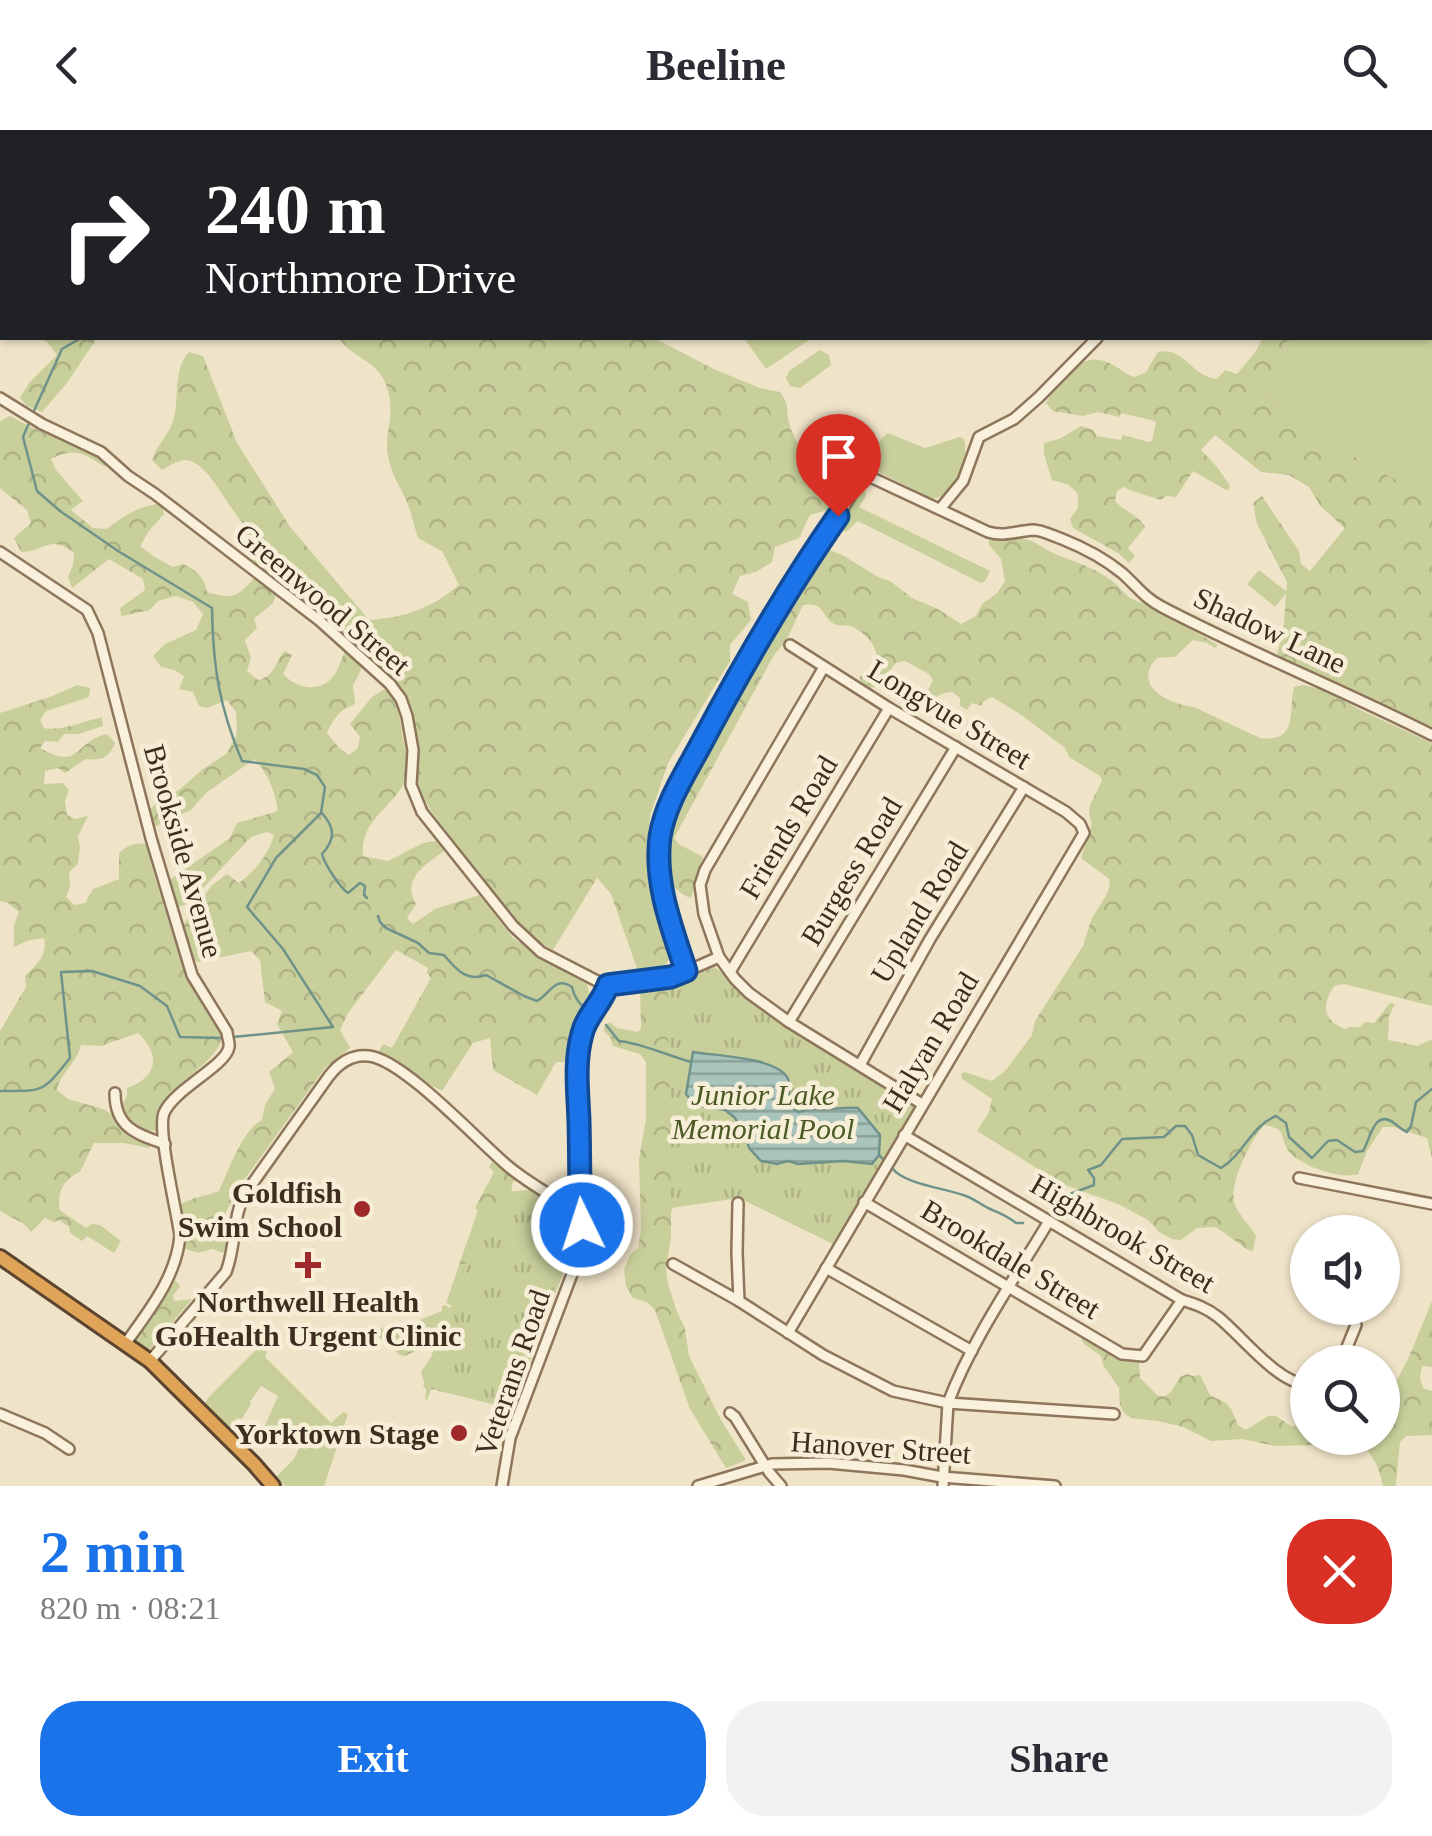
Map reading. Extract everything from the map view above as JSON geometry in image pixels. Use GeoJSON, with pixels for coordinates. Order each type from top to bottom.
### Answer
{"type":"FeatureCollection","features":[{"type":"Feature","properties":{"kind":"highway"},"geometry":{"type":"LineString","coordinates":[[0,1258],[150,1361],[272,1486]]}},
{"type":"Feature","properties":{"kind":"street"},"geometry":{"type":"LineString","coordinates":[[940,509],[962,482],[979,437],[1014,419],[1095,340]]}},
{"type":"Feature","properties":{"kind":"street","name":"Greenwood Street"},"geometry":{"type":"LineString","coordinates":[[0,398],[42,424],[101,452],[320,621],[390,684],[407,716],[413,750],[411,785],[422,812],[531,944],[552,959],[608,985]]}},
{"type":"Feature","properties":{"kind":"street","name":"Shadow Lane"},"geometry":{"type":"LineString","coordinates":[[686,971],[666,908],[659,869],[664,820],[698,748],[771,618],[866,475],[996,534],[1039,531],[1067,541],[1122,573],[1138,592],[1160,606],[1432,734]]}},
{"type":"Feature","properties":{"kind":"street","name":"Brookside Avenue"},"geometry":{"type":"LineString","coordinates":[[0,552],[74,600],[93,621],[192,975],[226,1032],[229,1048],[164,1113],[162,1122],[180,1236],[178,1253],[161,1293],[126,1343]]}},
{"type":"Feature","properties":{"kind":"street","name":"Longvue Street"},"geometry":{"type":"LineString","coordinates":[[790,645],[1066,812],[1083,828]]}},
{"type":"Feature","properties":{"kind":"street"},"geometry":{"type":"LineString","coordinates":[[824,667],[705,870],[700,885],[704,914],[720,957],[748,992],[922,1104]]}},
{"type":"Feature","properties":{"kind":"street","name":"Friends Road"},"geometry":{"type":"LineString","coordinates":[[730,972],[889,708]]}},
{"type":"Feature","properties":{"kind":"street","name":"Burgess Road"},"geometry":{"type":"LineString","coordinates":[[790,1022],[956,747]]}},
{"type":"Feature","properties":{"kind":"street","name":"Upland Road"},"geometry":{"type":"LineString","coordinates":[[860,1065],[930,939],[1024,787]]}},
{"type":"Feature","properties":{"kind":"street","name":"Halyan Road"},"geometry":{"type":"LineString","coordinates":[[788,1333],[1084,833],[1083,828]]}},
{"type":"Feature","properties":{"kind":"street"},"geometry":{"type":"LineString","coordinates":[[608,985],[671,977],[720,957]]}},
{"type":"Feature","properties":{"kind":"street","name":"Veterans Road"},"geometry":{"type":"LineString","coordinates":[[502,1486],[510,1438],[576,1260],[582,1225],[578,1073],[582,1034],[608,985]]}},
{"type":"Feature","properties":{"kind":"street"},"geometry":{"type":"LineString","coordinates":[[150,1361],[226,1272],[232,1258],[238,1208],[246,1194],[329,1076],[348,1059],[369,1056],[394,1067],[510,1168],[581,1214]]}},
{"type":"Feature","properties":{"kind":"street"},"geometry":{"type":"LineString","coordinates":[[115,1093],[117,1113],[124,1124],[138,1135],[165,1144]]}},
{"type":"Feature","properties":{"kind":"street","name":"Highbrook Street"},"geometry":{"type":"LineString","coordinates":[[904,1135],[1182,1300],[1200,1305],[1290,1378]]}},
{"type":"Feature","properties":{"kind":"street"},"geometry":{"type":"LineString","coordinates":[[1299,1178],[1432,1204]]}},
{"type":"Feature","properties":{"kind":"street","name":"Brookdale Street"},"geometry":{"type":"LineString","coordinates":[[864,1202],[1122,1354],[1142,1356],[1182,1300]]}},
{"type":"Feature","properties":{"kind":"street"},"geometry":{"type":"LineString","coordinates":[[738,1204],[738,1301]]}},
{"type":"Feature","properties":{"kind":"street"},"geometry":{"type":"LineString","coordinates":[[942,1481],[948,1403],[972,1351],[1049,1220]]}},
{"type":"Feature","properties":{"kind":"street"},"geometry":{"type":"LineString","coordinates":[[674,1264],[892,1391],[948,1403],[1114,1414]]}},
{"type":"Feature","properties":{"kind":"street"},"geometry":{"type":"LineString","coordinates":[[826,1268],[972,1351]]}},
{"type":"Feature","properties":{"kind":"street"},"geometry":{"type":"LineString","coordinates":[[1348,1345],[1356,1325]]}},
{"type":"Feature","properties":{"kind":"street"},"geometry":{"type":"LineString","coordinates":[[730,1413],[781,1486]]}},
{"type":"Feature","properties":{"kind":"street"},"geometry":{"type":"LineString","coordinates":[[0,1415],[45,1433],[69,1449]]}},
{"type":"Feature","properties":{"kind":"street","name":"Hanover Street"},"geometry":{"type":"LineString","coordinates":[[698,1486],[772,1464],[828,1463],[904,1470],[942,1481],[1055,1486]]}},
{"type":"Feature","properties":{"kind":"green space"},"geometry":{"type":"Polygon","coordinates":[[[44,340],[96,340],[42,412],[20,398],[57,355],[44,340]]]}},
{"type":"Feature","properties":{"kind":"green space"},"geometry":{"type":"Polygon","coordinates":[[[341,340],[658,340],[716,370],[780,392],[787,404],[793,434],[813,466],[842,475],[845,488],[831,509],[810,515],[799,538],[775,547],[772,562],[740,576],[732,594],[748,602],[751,620],[730,645],[730,661],[668,763],[650,816],[647,871],[671,956],[664,967],[639,974],[611,894],[597,878],[553,950],[536,939],[468,862],[422,795],[415,771],[413,714],[396,685],[346,634],[237,545],[248,528],[202,468],[184,460],[162,470],[152,460],[172,424],[183,360],[189,352],[203,356],[237,443],[291,528],[369,620],[395,617],[428,606],[459,585],[442,551],[418,538],[391,469],[387,442],[390,403],[384,380],[374,367],[341,340]]]}},
{"type":"Feature","properties":{"kind":"green space"},"geometry":{"type":"Polygon","coordinates":[[[745,340],[809,340],[766,369],[745,340]]]}},
{"type":"Feature","properties":{"kind":"green space"},"geometry":{"type":"Polygon","coordinates":[[[1262,340],[1289,340],[1267,396],[1319,437],[1432,500],[1432,730],[1277,655],[1287,582],[1257,524],[1253,503],[1262,496],[1299,551],[1301,564],[1310,571],[1345,528],[1321,507],[1309,487],[1289,475],[1261,472],[1215,435],[1201,450],[1218,468],[1229,489],[1193,471],[1176,497],[1161,500],[1124,487],[1117,491],[1115,501],[1145,527],[1128,548],[1135,556],[1129,563],[1073,528],[1070,519],[1078,508],[1078,494],[1069,485],[1052,480],[1044,443],[1081,426],[1092,429],[1097,436],[1121,440],[1123,435],[1149,442],[1156,423],[1121,413],[1119,417],[1098,412],[1083,416],[1053,411],[1046,403],[1071,370],[1097,359],[1135,377],[1146,372],[1158,352],[1167,351],[1217,379],[1225,370],[1237,374],[1262,340]]]}},
{"type":"Feature","properties":{"kind":"green space"},"geometry":{"type":"Polygon","coordinates":[[[1289,340],[1432,340],[1432,500],[1319,437],[1267,396],[1289,340]]]}},
{"type":"Feature","properties":{"kind":"green space"},"geometry":{"type":"Polygon","coordinates":[[[820,350],[829,355],[831,365],[800,388],[790,386],[786,378],[789,371],[820,350]]]}},
{"type":"Feature","properties":{"kind":"green space"},"geometry":{"type":"Polygon","coordinates":[[[10,416],[105,460],[105,467],[79,453],[51,459],[83,501],[71,510],[93,528],[106,529],[139,509],[162,504],[164,514],[140,546],[173,567],[183,564],[192,569],[202,578],[207,592],[234,595],[255,577],[276,595],[273,603],[254,619],[257,628],[245,640],[251,658],[247,671],[258,680],[272,672],[285,651],[292,655],[283,674],[302,686],[317,687],[330,680],[346,650],[362,665],[353,685],[355,704],[338,715],[327,733],[339,748],[349,755],[358,748],[360,737],[350,724],[372,697],[385,689],[389,694],[400,721],[407,775],[366,833],[363,856],[388,861],[423,843],[437,841],[444,851],[423,867],[414,880],[412,895],[416,904],[407,918],[413,924],[435,909],[479,895],[513,938],[587,984],[590,995],[576,1022],[567,1062],[556,1062],[537,1095],[493,1070],[490,1038],[473,1043],[442,1091],[379,1051],[383,1044],[392,1048],[431,978],[428,968],[396,950],[348,1013],[340,1030],[350,1048],[325,1068],[239,1187],[226,1212],[227,1244],[223,1253],[186,1249],[180,1205],[219,1191],[242,1141],[262,1120],[265,1105],[275,1089],[269,1072],[293,1052],[277,1024],[282,1011],[265,1002],[260,960],[251,951],[198,962],[190,958],[184,924],[212,885],[227,874],[239,883],[251,873],[274,835],[267,832],[251,837],[189,903],[174,909],[171,879],[230,838],[237,823],[278,811],[275,796],[255,759],[207,792],[191,810],[154,827],[148,811],[226,754],[236,736],[236,712],[227,700],[207,708],[199,706],[193,692],[179,689],[184,676],[161,667],[153,656],[165,644],[196,630],[203,614],[193,602],[176,596],[158,601],[150,610],[121,616],[120,608],[145,590],[143,579],[109,559],[72,588],[68,577],[74,553],[66,547],[53,544],[21,552],[14,538],[31,523],[27,510],[0,488],[0,421],[10,416]]]}},
{"type":"Feature","properties":{"kind":"green space"},"geometry":{"type":"Polygon","coordinates":[[[888,433],[925,448],[964,439],[963,466],[948,491],[932,499],[879,472],[872,465],[873,456],[888,433]]]}},
{"type":"Feature","properties":{"kind":"green space"},"geometry":{"type":"Polygon","coordinates":[[[860,487],[866,496],[859,507],[990,571],[985,581],[981,583],[858,521],[846,532],[835,528],[860,487]]]}},
{"type":"Feature","properties":{"kind":"green space"},"geometry":{"type":"Polygon","coordinates":[[[1021,538],[1100,573],[1132,599],[1218,645],[1215,648],[1193,640],[1175,657],[1157,658],[1148,677],[1164,698],[1194,707],[1260,738],[1272,738],[1286,730],[1294,687],[1303,685],[1328,691],[1432,743],[1432,1006],[1344,984],[1334,986],[1326,1011],[1332,1021],[1345,1029],[1374,1023],[1390,1003],[1395,1004],[1389,1016],[1388,1040],[1418,1046],[1432,1039],[1432,1158],[1427,1138],[1383,1127],[1358,1174],[1332,1173],[1296,1158],[1280,1132],[1264,1125],[1243,1161],[1234,1193],[1238,1210],[1256,1236],[1253,1251],[1216,1227],[1197,1228],[1181,1240],[1172,1239],[1118,1204],[1062,1184],[977,1131],[992,1099],[962,1079],[961,1074],[992,1081],[1006,1070],[1032,1035],[1035,1021],[1083,946],[1110,883],[1081,858],[1092,823],[1090,805],[1102,781],[1100,776],[1069,757],[1065,748],[1020,714],[992,697],[981,706],[972,703],[967,710],[952,692],[918,710],[913,705],[933,680],[905,661],[896,663],[876,687],[869,688],[860,676],[874,665],[873,644],[851,626],[832,623],[820,608],[803,605],[674,838],[703,858],[691,898],[668,879],[662,863],[666,829],[705,748],[787,604],[822,551],[827,549],[844,556],[961,624],[976,616],[982,604],[1005,581],[1001,559],[989,540],[1021,538]]]}},
{"type":"Feature","properties":{"kind":"green space"},"geometry":{"type":"Polygon","coordinates":[[[1259,570],[1287,592],[1275,607],[1247,584],[1259,570]]]}},
{"type":"Feature","properties":{"kind":"green space"},"geometry":{"type":"Polygon","coordinates":[[[77,685],[90,688],[89,697],[46,711],[40,720],[44,728],[102,717],[103,726],[79,734],[64,734],[58,742],[45,741],[40,748],[63,757],[107,734],[115,743],[104,757],[86,759],[65,773],[58,768],[45,771],[44,784],[63,783],[69,790],[65,801],[67,815],[75,819],[88,816],[78,836],[78,864],[69,872],[66,897],[74,905],[85,903],[93,889],[119,879],[119,853],[132,845],[148,844],[185,975],[222,1036],[214,1054],[173,1092],[156,1131],[136,1124],[121,1108],[127,1088],[145,1078],[153,1065],[150,1049],[138,1033],[101,1046],[81,1045],[61,1078],[57,1090],[68,1099],[106,1110],[135,1137],[152,1143],[149,1148],[94,1143],[80,1172],[66,1182],[60,1193],[60,1210],[86,1228],[100,1225],[121,1241],[114,1253],[87,1236],[82,1241],[59,1220],[45,1218],[31,1232],[0,1211],[0,1031],[26,987],[25,976],[40,959],[45,944],[44,938],[14,947],[14,925],[19,912],[0,901],[0,713],[77,685]]]}},
{"type":"Feature","properties":{"kind":"green space","name":"Junior Lake Memorial Pool"},"geometry":{"type":"Polygon","coordinates":[[[714,967],[917,1106],[833,1244],[739,1198],[671,1208],[668,989],[714,967]]]}},
{"type":"Feature","properties":{"kind":"green space"},"geometry":{"type":"Polygon","coordinates":[[[693,975],[677,1198],[671,1212],[666,1269],[685,1328],[689,1356],[746,1460],[726,1468],[690,1409],[655,1310],[632,1297],[626,1286],[624,1269],[638,1248],[641,1230],[639,1159],[646,1119],[646,1062],[640,1054],[613,1046],[604,1031],[610,1022],[617,1028],[638,1032],[640,990],[693,975]]]}},
{"type":"Feature","properties":{"kind":"green space"},"geometry":{"type":"Polygon","coordinates":[[[492,1162],[516,1179],[458,1308],[446,1303],[478,1210],[475,1208],[494,1172],[489,1167],[492,1162]]]}},
{"type":"Feature","properties":{"kind":"green space"},"geometry":{"type":"Polygon","coordinates":[[[540,1189],[567,1205],[576,1218],[568,1260],[512,1409],[423,1387],[477,1230],[504,1192],[540,1189]]]}},
{"type":"Feature","properties":{"kind":"green space"},"geometry":{"type":"Polygon","coordinates":[[[175,1280],[180,1286],[174,1301],[192,1299],[150,1349],[144,1350],[133,1342],[175,1280]]]}},
{"type":"Feature","properties":{"kind":"green space"},"geometry":{"type":"Polygon","coordinates":[[[1432,1301],[1432,1367],[1422,1366],[1420,1378],[1423,1388],[1432,1391],[1432,1435],[1406,1436],[1400,1442],[1400,1374],[1432,1301]]]}},
{"type":"Feature","properties":{"kind":"green space"},"geometry":{"type":"Polygon","coordinates":[[[445,1305],[452,1309],[427,1400],[421,1372],[434,1349],[425,1346],[405,1356],[379,1337],[370,1344],[375,1329],[418,1326],[420,1320],[442,1311],[445,1305]]]}},
{"type":"Feature","properties":{"kind":"green space"},"geometry":{"type":"Polygon","coordinates":[[[1085,1335],[1139,1362],[1140,1378],[1158,1396],[1171,1392],[1180,1377],[1200,1375],[1210,1395],[1226,1403],[1238,1425],[1246,1430],[1268,1416],[1276,1416],[1290,1425],[1290,1446],[1242,1439],[1211,1441],[1183,1427],[1131,1418],[1120,1405],[1119,1388],[1101,1356],[1081,1338],[1085,1335]]]}},
{"type":"Feature","properties":{"kind":"green space"},"geometry":{"type":"Polygon","coordinates":[[[261,1349],[331,1423],[343,1412],[348,1414],[324,1486],[285,1486],[276,1477],[294,1459],[304,1438],[284,1419],[255,1448],[278,1396],[261,1386],[242,1419],[237,1418],[229,1430],[204,1404],[261,1349]]]}},
{"type":"Feature","properties":{"kind":"green space"},"geometry":{"type":"Polygon","coordinates":[[[1370,1455],[1399,1455],[1395,1486],[1383,1486],[1370,1455]]]}},
{"type":"Feature","properties":{"kind":"water"},"geometry":{"type":"Polygon","coordinates":[[[693,1052],[772,1066],[788,1079],[786,1104],[799,1112],[858,1108],[880,1135],[879,1155],[872,1164],[761,1161],[749,1148],[745,1132],[734,1117],[725,1110],[695,1105],[686,1094],[693,1052]]]}},
{"type":"Feature","properties":{"kind":"waterway"},"geometry":{"type":"LineString","coordinates":[[33,413],[62,349],[78,340]]}},
{"type":"Feature","properties":{"kind":"waterway"},"geometry":{"type":"LineString","coordinates":[[29,423],[23,437],[37,491],[118,551],[212,608],[219,686],[242,761],[304,769],[317,775],[325,787],[321,813],[276,858],[247,907],[283,949],[333,1027],[233,1037]]}},
{"type":"Feature","properties":{"kind":"waterway"},"geometry":{"type":"LineString","coordinates":[[321,812],[332,833],[322,854],[326,863],[348,893],[360,883],[365,886],[367,898]]}},
{"type":"Feature","properties":{"kind":"waterway"},"geometry":{"type":"LineString","coordinates":[[378,916],[386,928],[418,943],[429,953],[444,955],[467,975],[486,975],[537,1001],[557,984],[566,984],[587,1010]]}},
{"type":"Feature","properties":{"kind":"waterway"},"geometry":{"type":"LineString","coordinates":[[0,1091],[41,1088],[70,1058],[61,972],[92,971],[140,986],[167,1006],[180,1037],[222,1038]]}},
{"type":"Feature","properties":{"kind":"waterway"},"geometry":{"type":"LineString","coordinates":[[596,1016],[601,1020]]}},
{"type":"Feature","properties":{"kind":"waterway"},"geometry":{"type":"LineString","coordinates":[[606,1025],[619,1041],[691,1062]]}},
{"type":"Feature","properties":{"kind":"waterway"},"geometry":{"type":"LineString","coordinates":[[1053,1217],[1066,1208],[1070,1194],[1094,1185],[1088,1170],[1101,1165],[1122,1139],[1164,1137],[1176,1126],[1185,1126],[1198,1155],[1221,1168],[1260,1126],[1276,1116],[1286,1123],[1289,1137],[1312,1158],[1328,1141],[1337,1140],[1355,1152],[1363,1151],[1382,1119],[1407,1132],[1416,1102],[1432,1089]]}},
{"type":"Feature","properties":{"kind":"waterway"},"geometry":{"type":"LineString","coordinates":[[879,1155],[883,1159]]}},
{"type":"Feature","properties":{"kind":"waterway"},"geometry":{"type":"LineString","coordinates":[[892,1168],[906,1178],[966,1196],[1023,1223]]}},
{"type":"Feature","properties":{"kind":"place","name":"Goldfish Swim School"},"geometry":{"type":"Point","coordinates":[362,1209]}},
{"type":"Feature","properties":{"kind":"place","name":"Northwell Health GoHealth Urgent Clinic"},"geometry":{"type":"Point","coordinates":[308,1265]}},
{"type":"Feature","properties":{"kind":"place","name":"Yorktown Stage"},"geometry":{"type":"Point","coordinates":[459,1433]}},
{"type":"Feature","properties":{"kind":"route"},"geometry":{"type":"LineString","coordinates":[[582,1225],[578,1073],[582,1034],[608,985],[671,977],[686,971],[666,908],[659,869],[664,820],[771,618],[838,516]]}}]}
